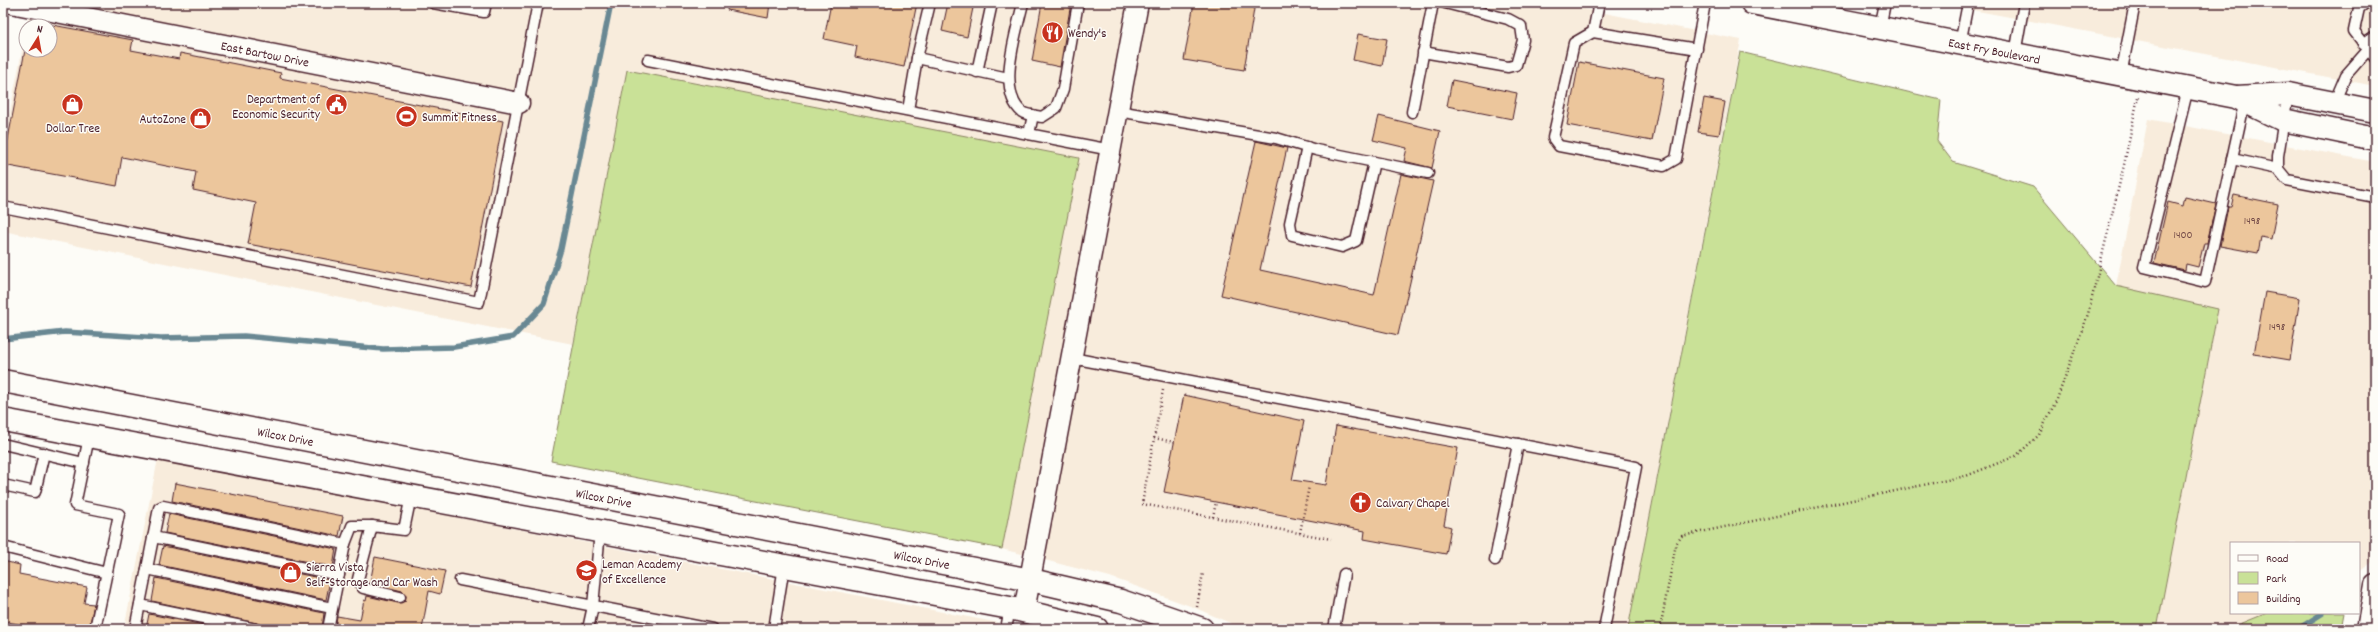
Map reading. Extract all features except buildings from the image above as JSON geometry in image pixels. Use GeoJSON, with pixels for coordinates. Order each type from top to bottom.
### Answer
{"type":"FeatureCollection","features":[{"type":"Feature","properties":{"kind":"street","name":"East Bartow Drive"},"geometry":{"type":"LineString","coordinates":[[11,3],[519,103]]}},
{"type":"Feature","properties":{"kind":"street"},"geometry":{"type":"LineString","coordinates":[[1017,609],[1031,580],[1138,3]]}},
{"type":"Feature","properties":{"kind":"street","name":"East Fry Boulevard"},"geometry":{"type":"LineString","coordinates":[[1752,3],[2242,98],[2288,94],[2375,111]]}},
{"type":"Feature","properties":{"kind":"street","name":"East Fry Boulevard"},"geometry":{"type":"LineString","coordinates":[[2242,98],[2283,120],[2375,139]]}},
{"type":"Feature","properties":{"kind":"street","name":"Wilcox Drive"},"geometry":{"type":"LineString","coordinates":[[3,381],[1031,580],[1121,601],[1198,627]]}},
{"type":"Feature","properties":{"kind":"street"},"geometry":{"type":"LineString","coordinates":[[3,420],[1017,609],[1097,629]]}},
{"type":"Feature","properties":{"kind":"street"},"geometry":{"type":"LineString","coordinates":[[2367,629],[2375,585]]}},
{"type":"Feature","properties":{"kind":"lane"},"geometry":{"type":"LineString","coordinates":[[433,3],[484,12],[486,3]]}},
{"type":"Feature","properties":{"kind":"lane"},"geometry":{"type":"LineString","coordinates":[[3,207],[479,302],[538,3]]}},
{"type":"Feature","properties":{"kind":"lane"},"geometry":{"type":"LineString","coordinates":[[908,110],[916,58],[930,3]]}},
{"type":"Feature","properties":{"kind":"lane"},"geometry":{"type":"LineString","coordinates":[[977,72],[992,3]]}},
{"type":"Feature","properties":{"kind":"lane"},"geometry":{"type":"LineString","coordinates":[[1023,3],[1008,78],[1011,98],[1022,112],[1042,117],[1056,108],[1063,89],[1078,3]]}},
{"type":"Feature","properties":{"kind":"lane"},"geometry":{"type":"LineString","coordinates":[[1412,112],[1433,3]]}},
{"type":"Feature","properties":{"kind":"lane"},"geometry":{"type":"LineString","coordinates":[[1423,52],[1508,68],[1516,64],[1523,40],[1521,26],[1508,19],[1445,3]]}},
{"type":"Feature","properties":{"kind":"lane"},"geometry":{"type":"LineString","coordinates":[[1593,32],[1599,3]]}},
{"type":"Feature","properties":{"kind":"lane"},"geometry":{"type":"LineString","coordinates":[[1697,50],[1593,32],[1574,43],[1553,138],[1560,146],[1664,166],[1676,159],[1697,50],[1705,3]]}},
{"type":"Feature","properties":{"kind":"lane"},"geometry":{"type":"LineString","coordinates":[[1880,28],[1885,3]]}},
{"type":"Feature","properties":{"kind":"lane"},"geometry":{"type":"LineString","coordinates":[[1960,44],[1968,3]]}},
{"type":"Feature","properties":{"kind":"lane"},"geometry":{"type":"LineString","coordinates":[[2015,54],[2024,3]]}},
{"type":"Feature","properties":{"kind":"lane"},"geometry":{"type":"LineString","coordinates":[[2131,77],[2135,3]]}},
{"type":"Feature","properties":{"kind":"lane"},"geometry":{"type":"LineString","coordinates":[[2366,3],[2359,8],[2354,31],[2369,51]]}},
{"type":"Feature","properties":{"kind":"lane"},"geometry":{"type":"LineString","coordinates":[[2334,103],[2346,74],[2369,51],[2375,36]]}},
{"type":"Feature","properties":{"kind":"lane"},"geometry":{"type":"LineString","coordinates":[[916,58],[1008,78]]}},
{"type":"Feature","properties":{"kind":"lane"},"geometry":{"type":"LineString","coordinates":[[648,60],[1111,150]]}},
{"type":"Feature","properties":{"kind":"lane"},"geometry":{"type":"LineString","coordinates":[[2188,88],[2144,267],[2205,282],[2232,159],[2242,98]]}},
{"type":"Feature","properties":{"kind":"lane"},"geometry":{"type":"LineString","coordinates":[[2278,169],[2278,156],[2288,94]]}},
{"type":"Feature","properties":{"kind":"lane"},"geometry":{"type":"LineString","coordinates":[[1118,111],[1232,129],[1428,173]]}},
{"type":"Feature","properties":{"kind":"lane"},"geometry":{"type":"LineString","coordinates":[[1029,134],[1033,115]]}},
{"type":"Feature","properties":{"kind":"lane"},"geometry":{"type":"LineString","coordinates":[[1307,147],[1290,223],[1292,235],[1342,246],[1356,241],[1374,162]]}},
{"type":"Feature","properties":{"kind":"lane"},"geometry":{"type":"LineString","coordinates":[[2232,159],[2278,169],[2287,180],[2375,197]]}},
{"type":"Feature","properties":{"kind":"lane"},"geometry":{"type":"LineString","coordinates":[[1072,358],[1636,467],[1604,629]]}},
{"type":"Feature","properties":{"kind":"lane"},"geometry":{"type":"LineString","coordinates":[[89,436],[75,505],[119,514],[96,629]]}},
{"type":"Feature","properties":{"kind":"lane"},"geometry":{"type":"LineString","coordinates":[[3,444],[84,463]]}},
{"type":"Feature","properties":{"kind":"lane"},"geometry":{"type":"LineString","coordinates":[[1495,560],[1518,444]]}},
{"type":"Feature","properties":{"kind":"lane"},"geometry":{"type":"LineString","coordinates":[[3,485],[35,492],[44,453]]}},
{"type":"Feature","properties":{"kind":"lane"},"geometry":{"type":"LineString","coordinates":[[328,629],[345,544],[352,526],[372,526],[404,530],[410,496]]}},
{"type":"Feature","properties":{"kind":"lane"},"geometry":{"type":"LineString","coordinates":[[135,629],[159,508],[163,506],[345,544]]}},
{"type":"Feature","properties":{"kind":"lane"},"geometry":{"type":"LineString","coordinates":[[372,526],[358,579],[363,588],[400,596]]}},
{"type":"Feature","properties":{"kind":"lane"},"geometry":{"type":"LineString","coordinates":[[588,629],[593,606],[600,531]]}},
{"type":"Feature","properties":{"kind":"lane"},"geometry":{"type":"LineString","coordinates":[[153,537],[339,575]]}},
{"type":"Feature","properties":{"kind":"lane"},"geometry":{"type":"LineString","coordinates":[[3,547],[107,573]]}},
{"type":"Feature","properties":{"kind":"lane"},"geometry":{"type":"LineString","coordinates":[[774,629],[784,566]]}},
{"type":"Feature","properties":{"kind":"lane"},"geometry":{"type":"LineString","coordinates":[[147,569],[332,608]]}},
{"type":"Feature","properties":{"kind":"lane"},"geometry":{"type":"LineString","coordinates":[[1334,629],[1344,574]]}},
{"type":"Feature","properties":{"kind":"lane"},"geometry":{"type":"LineString","coordinates":[[460,580],[712,629]]}},
{"type":"Feature","properties":{"kind":"lane"},"geometry":{"type":"LineString","coordinates":[[140,605],[256,629]]}},
{"type":"Feature","properties":{"kind":"lane"},"geometry":{"type":"LineString","coordinates":[[1006,629],[1017,609]]}},
{"type":"Feature","properties":{"kind":"path"},"geometry":{"type":"LineString","coordinates":[[1660,629],[1676,544],[1682,536],[1966,476],[2016,456],[2039,435],[2057,399],[2088,314],[2124,165],[2131,77]]}},
{"type":"Feature","properties":{"kind":"path"},"geometry":{"type":"LineString","coordinates":[[1166,376],[1142,504],[1331,539]]}},
{"type":"Feature","properties":{"kind":"path"},"geometry":{"type":"LineString","coordinates":[[1154,438],[1174,442]]}},
{"type":"Feature","properties":{"kind":"path"},"geometry":{"type":"LineString","coordinates":[[1300,533],[1309,486]]}},
{"type":"Feature","properties":{"kind":"path"},"geometry":{"type":"LineString","coordinates":[[1213,517],[1216,502]]}},
{"type":"Feature","properties":{"kind":"path"},"geometry":{"type":"LineString","coordinates":[[1198,627],[1203,573]]}},
{"type":"Feature","properties":{"kind":"shaded area"},"geometry":{"type":"Polygon","coordinates":[[[31,3],[1554,3],[1741,40],[1628,629],[1244,629],[1193,607],[1110,577],[1002,549],[1078,158],[627,70],[573,344],[3,231],[3,147],[21,58],[58,58],[58,18],[28,18],[31,3]]]}},
{"type":"Feature","properties":{"kind":"shaded area"},"geometry":{"type":"Polygon","coordinates":[[[1935,3],[2375,3],[2375,86],[1935,3]]]}},
{"type":"Feature","properties":{"kind":"shaded area"},"geometry":{"type":"Polygon","coordinates":[[[2148,119],[2375,162],[2375,560],[2360,571],[2360,542],[2230,542],[2230,614],[2265,614],[2228,629],[2157,629],[2218,310],[2116,286],[2148,119]]]}},
{"type":"Feature","properties":{"kind":"shaded area"},"geometry":{"type":"Polygon","coordinates":[[[158,459],[999,623],[997,629],[124,629],[158,459]]]}},
{"type":"Feature","properties":{"kind":"green space"},"geometry":{"type":"Polygon","coordinates":[[[1740,52],[1941,100],[1937,141],[1953,162],[2033,187],[2116,286],[2218,309],[2157,629],[1628,629],[1740,52]]]}},
{"type":"Feature","properties":{"kind":"green space"},"geometry":{"type":"Polygon","coordinates":[[[627,70],[1079,158],[1002,549],[551,461],[627,70]]]}},
{"type":"Feature","properties":{"kind":"green space"},"geometry":{"type":"Polygon","coordinates":[[[2265,614],[2344,614],[2341,629],[2228,629],[2265,614]]]}},
{"type":"Feature","properties":{"kind":"waterway"},"geometry":{"type":"LineString","coordinates":[[3,339],[65,332],[161,338],[244,336],[383,349],[454,347],[513,337],[544,304],[561,249],[611,3]]}},
{"type":"Feature","properties":{"kind":"waterway"},"geometry":{"type":"LineString","coordinates":[[2298,629],[2321,614]]}},
{"type":"Feature","properties":{"kind":"place","name":"Wendy's"},"geometry":{"type":"Point","coordinates":[1052,32]}},
{"type":"Feature","properties":{"kind":"place","name":"Dollar Tree"},"geometry":{"type":"Point","coordinates":[73,105]}},
{"type":"Feature","properties":{"kind":"place","name":"Department of Economic Security"},"geometry":{"type":"Point","coordinates":[336,105]}},
{"type":"Feature","properties":{"kind":"place","name":"Summit Fitness"},"geometry":{"type":"Point","coordinates":[407,116]}},
{"type":"Feature","properties":{"kind":"place","name":"AutoZone"},"geometry":{"type":"Point","coordinates":[201,118]}},
{"type":"Feature","properties":{"kind":"place","name":"Calvary Chapel"},"geometry":{"type":"Point","coordinates":[1360,502]}},
{"type":"Feature","properties":{"kind":"place","name":"Leman Academy of Excellence"},"geometry":{"type":"Point","coordinates":[587,570]}},
{"type":"Feature","properties":{"kind":"place","name":"Sierra Vista Self-Storage and Car Wash"},"geometry":{"type":"Point","coordinates":[290,573]}}]}
